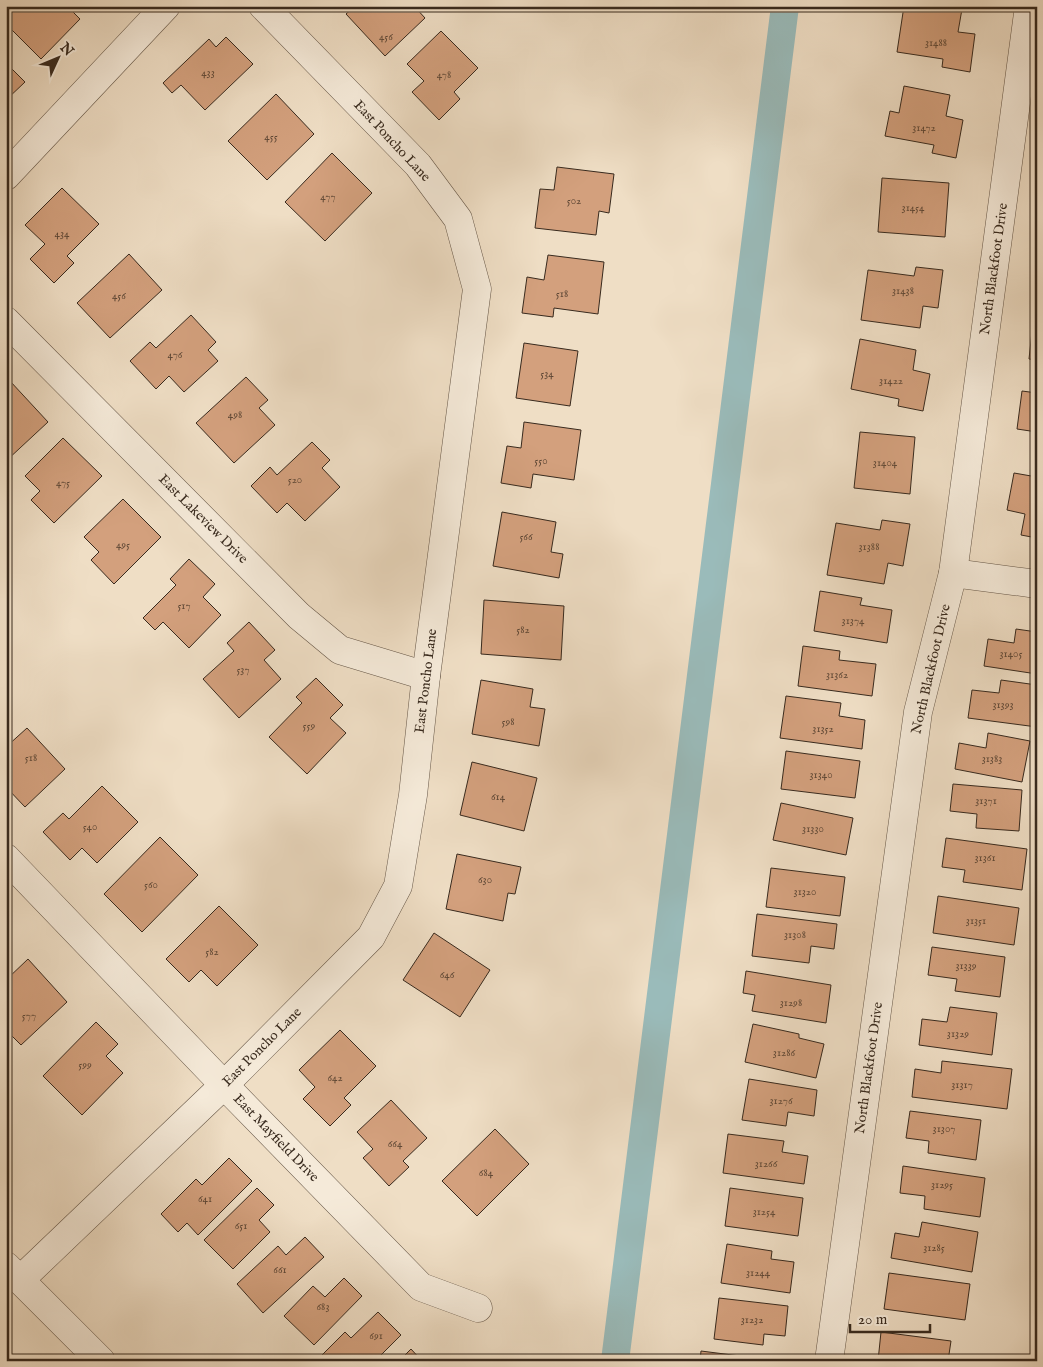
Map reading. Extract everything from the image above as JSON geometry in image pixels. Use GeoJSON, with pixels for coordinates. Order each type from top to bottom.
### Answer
{"type":"FeatureCollection","features":[{"type":"Feature","properties":{"kind":"street"},"geometry":{"type":"LineString","coordinates":[[6,176],[166,6]]}},
{"type":"Feature","properties":{"kind":"street","name":"East Poncho Lane"},"geometry":{"type":"LineString","coordinates":[[13,1273],[224,1084],[371,937],[398,886],[413,795],[426,676],[477,289],[458,219],[418,165],[263,6]]}},
{"type":"Feature","properties":{"kind":"street","name":"North Blackfoot Drive"},"geometry":{"type":"LineString","coordinates":[[829,1361],[918,712],[953,573],[1029,6]]}},
{"type":"Feature","properties":{"kind":"street","name":"East Lakeview Drive"},"geometry":{"type":"LineString","coordinates":[[6,321],[299,616],[340,650],[426,676]]}},
{"type":"Feature","properties":{"kind":"street"},"geometry":{"type":"LineString","coordinates":[[953,573],[1037,584]]}},
{"type":"Feature","properties":{"kind":"street","name":"East Mayfield Drive"},"geometry":{"type":"LineString","coordinates":[[6,858],[421,1286],[478,1308]]}},
{"type":"Feature","properties":{"kind":"street"},"geometry":{"type":"LineString","coordinates":[[13,1273],[101,1361]]}},
{"type":"Feature","properties":{"kind":"building"},"geometry":{"type":"Polygon","coordinates":[[[6,6],[67,6],[80,19],[41,59],[6,24],[6,6]]]}},
{"type":"Feature","properties":{"kind":"building"},"geometry":{"type":"Polygon","coordinates":[[[355,6],[414,6],[425,18],[385,56],[346,14],[355,6]]]}},
{"type":"Feature","properties":{"kind":"building"},"geometry":{"type":"Polygon","coordinates":[[[904,6],[941,6],[962,9],[958,32],[975,34],[970,72],[942,67],[943,59],[897,52],[904,6]]]}},
{"type":"Feature","properties":{"kind":"building"},"geometry":{"type":"Polygon","coordinates":[[[441,31],[478,68],[454,92],[460,99],[439,120],[412,92],[424,81],[407,64],[441,31]]]}},
{"type":"Feature","properties":{"kind":"building"},"geometry":{"type":"Polygon","coordinates":[[[226,37],[253,64],[205,110],[181,85],[172,93],[163,83],[209,39],[216,47],[226,37]]]}},
{"type":"Feature","properties":{"kind":"building"},"geometry":{"type":"Polygon","coordinates":[[[6,63],[25,82],[6,100],[6,63]]]}},
{"type":"Feature","properties":{"kind":"building"},"geometry":{"type":"Polygon","coordinates":[[[904,86],[950,95],[946,116],[963,120],[956,158],[932,153],[934,145],[885,136],[890,111],[899,113],[904,86]]]}},
{"type":"Feature","properties":{"kind":"building"},"geometry":{"type":"Polygon","coordinates":[[[276,94],[314,134],[267,180],[228,141],[276,94]]]}},
{"type":"Feature","properties":{"kind":"building"},"geometry":{"type":"Polygon","coordinates":[[[332,153],[372,193],[325,241],[285,202],[332,153]]]}},
{"type":"Feature","properties":{"kind":"building"},"geometry":{"type":"Polygon","coordinates":[[[557,167],[614,174],[609,213],[599,211],[596,235],[535,228],[540,189],[554,190],[557,167]]]}},
{"type":"Feature","properties":{"kind":"building"},"geometry":{"type":"Polygon","coordinates":[[[882,178],[949,183],[945,237],[878,232],[882,178]]]}},
{"type":"Feature","properties":{"kind":"building"},"geometry":{"type":"Polygon","coordinates":[[[62,188],[99,224],[67,256],[74,263],[54,283],[30,259],[45,244],[25,225],[62,188]]]}},
{"type":"Feature","properties":{"kind":"building"},"geometry":{"type":"Polygon","coordinates":[[[129,254],[162,290],[110,338],[77,303],[129,254]]]}},
{"type":"Feature","properties":{"kind":"building"},"geometry":{"type":"Polygon","coordinates":[[[548,255],[604,262],[598,314],[554,308],[553,317],[522,313],[527,277],[544,280],[548,255]]]}},
{"type":"Feature","properties":{"kind":"building"},"geometry":{"type":"Polygon","coordinates":[[[916,267],[943,270],[938,308],[923,306],[920,328],[861,320],[868,270],[914,276],[916,267]]]}},
{"type":"Feature","properties":{"kind":"building"},"geometry":{"type":"Polygon","coordinates":[[[191,315],[216,342],[208,350],[218,361],[184,392],[169,376],[156,389],[130,361],[150,342],[156,348],[191,315]]]}},
{"type":"Feature","properties":{"kind":"building"},"geometry":{"type":"Polygon","coordinates":[[[1033,322],[1037,322],[1037,360],[1029,359],[1033,322]]]}},
{"type":"Feature","properties":{"kind":"building"},"geometry":{"type":"Polygon","coordinates":[[[860,339],[916,350],[913,370],[930,374],[923,411],[898,406],[899,399],[851,389],[860,339]]]}},
{"type":"Feature","properties":{"kind":"building"},"geometry":{"type":"Polygon","coordinates":[[[524,343],[578,351],[570,406],[516,398],[524,343]]]}},
{"type":"Feature","properties":{"kind":"building"},"geometry":{"type":"Polygon","coordinates":[[[246,377],[268,400],[259,408],[275,425],[234,463],[196,423],[246,377]]]}},
{"type":"Feature","properties":{"kind":"building"},"geometry":{"type":"Polygon","coordinates":[[[10,381],[48,422],[6,461],[6,385],[10,381]]]}},
{"type":"Feature","properties":{"kind":"building"},"geometry":{"type":"Polygon","coordinates":[[[1022,391],[1037,393],[1037,432],[1017,429],[1022,391]]]}},
{"type":"Feature","properties":{"kind":"building"},"geometry":{"type":"Polygon","coordinates":[[[524,422],[581,430],[574,480],[533,474],[531,488],[501,483],[507,446],[521,448],[524,422]]]}},
{"type":"Feature","properties":{"kind":"building"},"geometry":{"type":"Polygon","coordinates":[[[860,432],[915,437],[910,494],[854,488],[860,432]]]}},
{"type":"Feature","properties":{"kind":"building"},"geometry":{"type":"Polygon","coordinates":[[[63,438],[102,476],[54,523],[31,500],[40,491],[25,476],[63,438]]]}},
{"type":"Feature","properties":{"kind":"building"},"geometry":{"type":"Polygon","coordinates":[[[312,442],[330,460],[322,468],[340,487],[305,521],[287,503],[277,513],[251,486],[270,467],[277,475],[312,442]]]}},
{"type":"Feature","properties":{"kind":"building"},"geometry":{"type":"Polygon","coordinates":[[[1014,473],[1037,477],[1037,538],[1021,535],[1025,514],[1007,510],[1014,473]]]}},
{"type":"Feature","properties":{"kind":"building"},"geometry":{"type":"Polygon","coordinates":[[[123,499],[161,537],[114,584],[91,560],[99,552],[84,537],[123,499]]]}},
{"type":"Feature","properties":{"kind":"building"},"geometry":{"type":"Polygon","coordinates":[[[502,512],[556,522],[551,552],[563,554],[559,578],[493,566],[502,512]]]}},
{"type":"Feature","properties":{"kind":"building"},"geometry":{"type":"Polygon","coordinates":[[[882,520],[910,524],[903,566],[888,563],[884,584],[827,575],[836,523],[880,530],[882,520]]]}},
{"type":"Feature","properties":{"kind":"building"},"geometry":{"type":"Polygon","coordinates":[[[189,559],[215,584],[203,597],[221,615],[189,648],[163,622],[155,630],[143,618],[176,585],[170,579],[189,559]]]}},
{"type":"Feature","properties":{"kind":"building"},"geometry":{"type":"Polygon","coordinates":[[[820,591],[862,598],[860,605],[892,610],[887,643],[814,631],[820,591]]]}},
{"type":"Feature","properties":{"kind":"building"},"geometry":{"type":"Polygon","coordinates":[[[484,600],[564,606],[561,660],[481,654],[484,600]]]}},
{"type":"Feature","properties":{"kind":"building"},"geometry":{"type":"Polygon","coordinates":[[[249,622],[275,650],[264,660],[281,679],[239,718],[203,679],[234,651],[227,643],[249,622]]]}},
{"type":"Feature","properties":{"kind":"building"},"geometry":{"type":"Polygon","coordinates":[[[1016,629],[1037,632],[1037,674],[984,666],[988,639],[1014,643],[1016,629]]]}},
{"type":"Feature","properties":{"kind":"building"},"geometry":{"type":"Polygon","coordinates":[[[803,646],[840,651],[839,660],[876,664],[872,696],[798,686],[803,646]]]}},
{"type":"Feature","properties":{"kind":"building"},"geometry":{"type":"Polygon","coordinates":[[[316,678],[343,705],[330,718],[346,733],[307,774],[269,737],[302,703],[296,697],[316,678]]]}},
{"type":"Feature","properties":{"kind":"building"},"geometry":{"type":"Polygon","coordinates":[[[481,680],[533,689],[530,707],[545,709],[539,746],[472,734],[481,680]]]}},
{"type":"Feature","properties":{"kind":"building"},"geometry":{"type":"Polygon","coordinates":[[[1001,680],[1037,685],[1037,727],[968,718],[972,690],[999,693],[1001,680]]]}},
{"type":"Feature","properties":{"kind":"building"},"geometry":{"type":"Polygon","coordinates":[[[786,696],[841,703],[839,716],[865,720],[862,749],[780,738],[786,696]]]}},
{"type":"Feature","properties":{"kind":"building"},"geometry":{"type":"Polygon","coordinates":[[[27,728],[65,769],[25,807],[6,787],[6,747],[27,728]]]}},
{"type":"Feature","properties":{"kind":"building"},"geometry":{"type":"Polygon","coordinates":[[[988,733],[1030,741],[1022,782],[955,769],[959,743],[986,748],[988,733]]]}},
{"type":"Feature","properties":{"kind":"building"},"geometry":{"type":"Polygon","coordinates":[[[786,751],[860,761],[855,798],[781,789],[786,751]]]}},
{"type":"Feature","properties":{"kind":"building"},"geometry":{"type":"Polygon","coordinates":[[[472,762],[537,778],[524,831],[460,815],[472,762]]]}},
{"type":"Feature","properties":{"kind":"building"},"geometry":{"type":"Polygon","coordinates":[[[953,784],[1022,790],[1019,831],[976,828],[977,814],[950,811],[953,784]]]}},
{"type":"Feature","properties":{"kind":"building"},"geometry":{"type":"Polygon","coordinates":[[[102,786],[138,822],[97,863],[82,848],[70,860],[43,832],[63,813],[69,819],[102,786]]]}},
{"type":"Feature","properties":{"kind":"building"},"geometry":{"type":"Polygon","coordinates":[[[781,803],[853,818],[846,855],[773,840],[781,803]]]}},
{"type":"Feature","properties":{"kind":"building"},"geometry":{"type":"Polygon","coordinates":[[[160,837],[198,875],[142,932],[104,894],[160,837]]]}},
{"type":"Feature","properties":{"kind":"building"},"geometry":{"type":"Polygon","coordinates":[[[946,838],[1027,849],[1022,890],[963,882],[965,870],[942,867],[946,838]]]}},
{"type":"Feature","properties":{"kind":"building"},"geometry":{"type":"Polygon","coordinates":[[[457,854],[521,867],[515,894],[508,893],[503,921],[446,909],[457,854]]]}},
{"type":"Feature","properties":{"kind":"building"},"geometry":{"type":"Polygon","coordinates":[[[771,868],[845,877],[840,916],[766,907],[771,868]]]}},
{"type":"Feature","properties":{"kind":"building"},"geometry":{"type":"Polygon","coordinates":[[[938,896],[1019,908],[1014,945],[933,933],[938,896]]]}},
{"type":"Feature","properties":{"kind":"building"},"geometry":{"type":"Polygon","coordinates":[[[219,906],[258,945],[217,986],[201,970],[189,982],[166,959],[219,906]]]}},
{"type":"Feature","properties":{"kind":"building"},"geometry":{"type":"Polygon","coordinates":[[[757,914],[837,924],[834,949],[811,946],[809,963],[752,956],[757,914]]]}},
{"type":"Feature","properties":{"kind":"building"},"geometry":{"type":"Polygon","coordinates":[[[434,933],[490,970],[460,1017],[403,980],[434,933]]]}},
{"type":"Feature","properties":{"kind":"building"},"geometry":{"type":"Polygon","coordinates":[[[932,947],[1005,957],[1000,997],[955,991],[957,979],[928,975],[932,947]]]}},
{"type":"Feature","properties":{"kind":"building"},"geometry":{"type":"Polygon","coordinates":[[[28,959],[67,1002],[21,1045],[6,1030],[6,980],[28,959]]]}},
{"type":"Feature","properties":{"kind":"building"},"geometry":{"type":"Polygon","coordinates":[[[746,971],[831,985],[826,1023],[752,1011],[755,995],[743,993],[746,971]]]}},
{"type":"Feature","properties":{"kind":"building"},"geometry":{"type":"Polygon","coordinates":[[[950,1007],[997,1013],[992,1055],[919,1045],[922,1019],[947,1022],[950,1007]]]}},
{"type":"Feature","properties":{"kind":"building"},"geometry":{"type":"Polygon","coordinates":[[[96,1022],[118,1044],[106,1056],[123,1073],[82,1115],[43,1076],[96,1022]]]}},
{"type":"Feature","properties":{"kind":"building"},"geometry":{"type":"Polygon","coordinates":[[[753,1024],[799,1034],[799,1038],[824,1044],[816,1078],[745,1062],[753,1024]]]}},
{"type":"Feature","properties":{"kind":"building"},"geometry":{"type":"Polygon","coordinates":[[[340,1030],[376,1066],[344,1098],[351,1105],[330,1126],[303,1099],[315,1087],[299,1070],[340,1030]]]}},
{"type":"Feature","properties":{"kind":"building"},"geometry":{"type":"Polygon","coordinates":[[[942,1061],[1012,1069],[1007,1109],[912,1097],[915,1069],[941,1073],[942,1061]]]}},
{"type":"Feature","properties":{"kind":"building"},"geometry":{"type":"Polygon","coordinates":[[[749,1079],[817,1090],[814,1116],[788,1112],[786,1126],[742,1120],[749,1079]]]}},
{"type":"Feature","properties":{"kind":"building"},"geometry":{"type":"Polygon","coordinates":[[[391,1100],[427,1138],[403,1161],[409,1167],[389,1186],[363,1158],[373,1149],[357,1132],[391,1100]]]}},
{"type":"Feature","properties":{"kind":"building"},"geometry":{"type":"Polygon","coordinates":[[[910,1111],[981,1120],[976,1160],[928,1153],[929,1141],[906,1138],[910,1111]]]}},
{"type":"Feature","properties":{"kind":"building"},"geometry":{"type":"Polygon","coordinates":[[[495,1129],[529,1164],[477,1216],[442,1181],[495,1129]]]}},
{"type":"Feature","properties":{"kind":"building"},"geometry":{"type":"Polygon","coordinates":[[[728,1134],[784,1141],[782,1152],[808,1156],[804,1184],[723,1173],[728,1134]]]}},
{"type":"Feature","properties":{"kind":"building"},"geometry":{"type":"Polygon","coordinates":[[[229,1158],[252,1181],[198,1235],[187,1223],[178,1232],[161,1214],[196,1179],[202,1185],[229,1158]]]}},
{"type":"Feature","properties":{"kind":"building"},"geometry":{"type":"Polygon","coordinates":[[[903,1166],[985,1178],[980,1217],[924,1209],[925,1196],[900,1193],[903,1166]]]}},
{"type":"Feature","properties":{"kind":"building"},"geometry":{"type":"Polygon","coordinates":[[[257,1188],[274,1205],[259,1220],[270,1232],[233,1269],[204,1240],[257,1188]]]}},
{"type":"Feature","properties":{"kind":"building"},"geometry":{"type":"Polygon","coordinates":[[[730,1188],[803,1198],[798,1236],[725,1226],[730,1188]]]}},
{"type":"Feature","properties":{"kind":"building"},"geometry":{"type":"Polygon","coordinates":[[[922,1222],[978,1232],[972,1272],[891,1258],[895,1233],[919,1237],[922,1222]]]}},
{"type":"Feature","properties":{"kind":"building"},"geometry":{"type":"Polygon","coordinates":[[[305,1237],[324,1257],[263,1313],[237,1284],[278,1246],[286,1255],[305,1237]]]}},
{"type":"Feature","properties":{"kind":"building"},"geometry":{"type":"Polygon","coordinates":[[[727,1244],[772,1251],[771,1259],[794,1262],[790,1293],[721,1283],[727,1244]]]}},
{"type":"Feature","properties":{"kind":"building"},"geometry":{"type":"Polygon","coordinates":[[[889,1273],[970,1284],[965,1320],[884,1309],[889,1273]]]}},
{"type":"Feature","properties":{"kind":"building"},"geometry":{"type":"Polygon","coordinates":[[[344,1278],[362,1296],[314,1345],[284,1316],[313,1286],[325,1297],[344,1278]]]}},
{"type":"Feature","properties":{"kind":"building"},"geometry":{"type":"Polygon","coordinates":[[[719,1298],[788,1306],[785,1336],[764,1334],[763,1345],[714,1339],[719,1298]]]}},
{"type":"Feature","properties":{"kind":"building"},"geometry":{"type":"Polygon","coordinates":[[[378,1312],[401,1335],[375,1361],[317,1360],[345,1332],[351,1338],[378,1312]]]}},
{"type":"Feature","properties":{"kind":"building"},"geometry":{"type":"Polygon","coordinates":[[[881,1332],[951,1341],[948,1361],[878,1361],[881,1332]]]}},
{"type":"Feature","properties":{"kind":"building"},"geometry":{"type":"Polygon","coordinates":[[[411,1349],[422,1361],[399,1361],[411,1349]]]}},
{"type":"Feature","properties":{"kind":"building"},"geometry":{"type":"Polygon","coordinates":[[[701,1351],[756,1358],[756,1361],[700,1361],[701,1351]]]}},
{"type":"Feature","properties":{"kind":"waterway"},"geometry":{"type":"LineString","coordinates":[[615,1361],[785,6]]}}]}
